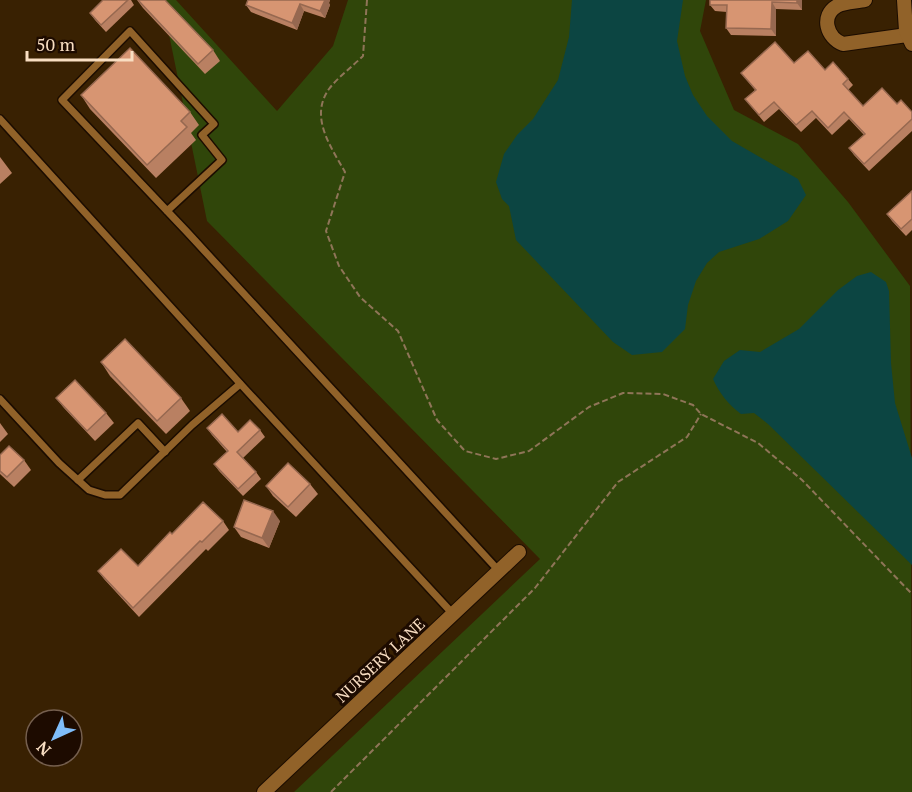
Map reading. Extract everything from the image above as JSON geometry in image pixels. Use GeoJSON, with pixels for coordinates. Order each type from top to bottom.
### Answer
{"type":"FeatureCollection","features":[{"type":"Feature","properties":{"kind":"street"},"geometry":{"type":"LineString","coordinates":[[865,0],[838,5],[831,11],[827,22],[834,41],[843,44],[910,40],[904,0]]}},
{"type":"Feature","properties":{"kind":"street","name":"NURSERY LANE"},"geometry":{"type":"LineString","coordinates":[[264,792],[519,552]]}},
{"type":"Feature","properties":{"kind":"lane"},"geometry":{"type":"LineString","coordinates":[[167,211],[222,159],[202,135],[214,124],[130,31],[62,100],[499,571]]}},
{"type":"Feature","properties":{"kind":"lane"},"geometry":{"type":"LineString","coordinates":[[0,118],[240,384],[453,614]]}},
{"type":"Feature","properties":{"kind":"lane"},"geometry":{"type":"LineString","coordinates":[[0,399],[59,463],[89,490],[105,495],[120,495],[192,425],[240,384]]}},
{"type":"Feature","properties":{"kind":"lane"},"geometry":{"type":"LineString","coordinates":[[78,480],[138,423],[165,452]]}},
{"type":"Feature","properties":{"kind":"path"},"geometry":{"type":"LineString","coordinates":[[367,0],[363,56],[329,90],[319,114],[325,136],[345,172],[326,231],[339,266],[360,297],[398,331],[436,420],[465,451],[496,459],[529,451],[589,407],[622,393],[663,394],[693,405],[702,414],[758,443],[802,480],[912,594]]}},
{"type":"Feature","properties":{"kind":"path"},"geometry":{"type":"LineString","coordinates":[[331,792],[534,588],[618,482],[687,437],[702,414]]}},
{"type":"Feature","properties":{"kind":"green space"},"geometry":{"type":"Polygon","coordinates":[[[162,0],[176,0],[277,111],[333,46],[348,0],[706,0],[700,31],[734,110],[798,144],[848,202],[910,286],[912,792],[294,792],[540,559],[207,221],[162,0]]]}},
{"type":"Feature","properties":{"kind":"water"},"geometry":{"type":"Polygon","coordinates":[[[572,0],[683,0],[677,41],[685,76],[693,95],[707,116],[732,141],[798,179],[806,195],[788,221],[759,239],[719,252],[707,263],[696,281],[688,305],[685,329],[662,352],[632,355],[613,342],[516,240],[509,206],[502,199],[496,182],[504,154],[517,135],[533,119],[558,80],[569,37],[572,0]]]}},
{"type":"Feature","properties":{"kind":"water"},"geometry":{"type":"Polygon","coordinates":[[[871,272],[886,282],[889,291],[891,363],[895,403],[912,458],[912,565],[768,424],[754,413],[741,414],[732,406],[713,379],[724,361],[740,350],[760,352],[799,329],[838,290],[857,276],[871,272]]]}},
{"type":"Feature","properties":{"kind":"building"},"geometry":{"type":"Polygon","coordinates":[[[103,0],[128,0],[101,25],[90,13],[103,0]]]}},
{"type":"Feature","properties":{"kind":"building"},"geometry":{"type":"Polygon","coordinates":[[[138,0],[165,0],[213,50],[198,64],[138,0]]]}},
{"type":"Feature","properties":{"kind":"building"},"geometry":{"type":"Polygon","coordinates":[[[248,0],[325,0],[320,11],[300,4],[292,23],[246,5],[248,0]]]}},
{"type":"Feature","properties":{"kind":"building"},"geometry":{"type":"Polygon","coordinates":[[[710,0],[797,0],[797,3],[772,2],[771,29],[726,28],[727,5],[710,5],[710,0]]]}},
{"type":"Feature","properties":{"kind":"building"},"geometry":{"type":"Polygon","coordinates":[[[775,42],[794,63],[808,51],[825,70],[833,62],[848,79],[843,84],[863,106],[882,88],[897,104],[901,100],[912,112],[912,119],[864,164],[849,148],[865,134],[844,112],[828,128],[812,111],[796,125],[774,102],[759,115],[745,99],[756,90],[741,73],[775,42]]]}},
{"type":"Feature","properties":{"kind":"building"},"geometry":{"type":"Polygon","coordinates":[[[130,48],[190,112],[181,121],[187,127],[147,165],[81,95],[130,48]]]}},
{"type":"Feature","properties":{"kind":"building"},"geometry":{"type":"Polygon","coordinates":[[[912,191],[912,219],[901,229],[887,214],[912,191]]]}},
{"type":"Feature","properties":{"kind":"building"},"geometry":{"type":"Polygon","coordinates":[[[125,339],[181,398],[157,421],[101,362],[125,339]]]}},
{"type":"Feature","properties":{"kind":"building"},"geometry":{"type":"Polygon","coordinates":[[[75,380],[106,413],[87,431],[56,398],[75,380]]]}},
{"type":"Feature","properties":{"kind":"building"},"geometry":{"type":"Polygon","coordinates":[[[222,414],[238,432],[250,420],[260,430],[237,452],[256,472],[238,489],[214,464],[228,451],[207,428],[222,414]]]}},
{"type":"Feature","properties":{"kind":"building"},"geometry":{"type":"Polygon","coordinates":[[[9,446],[24,460],[7,477],[0,471],[0,455],[9,446]]]}},
{"type":"Feature","properties":{"kind":"building"},"geometry":{"type":"Polygon","coordinates":[[[288,463],[310,484],[288,507],[266,486],[288,463]]]}},
{"type":"Feature","properties":{"kind":"building"},"geometry":{"type":"Polygon","coordinates":[[[244,500],[273,511],[262,538],[234,527],[244,500]]]}},
{"type":"Feature","properties":{"kind":"building"},"geometry":{"type":"Polygon","coordinates":[[[203,502],[223,521],[133,608],[98,571],[121,549],[138,566],[203,502]]]}}]}
